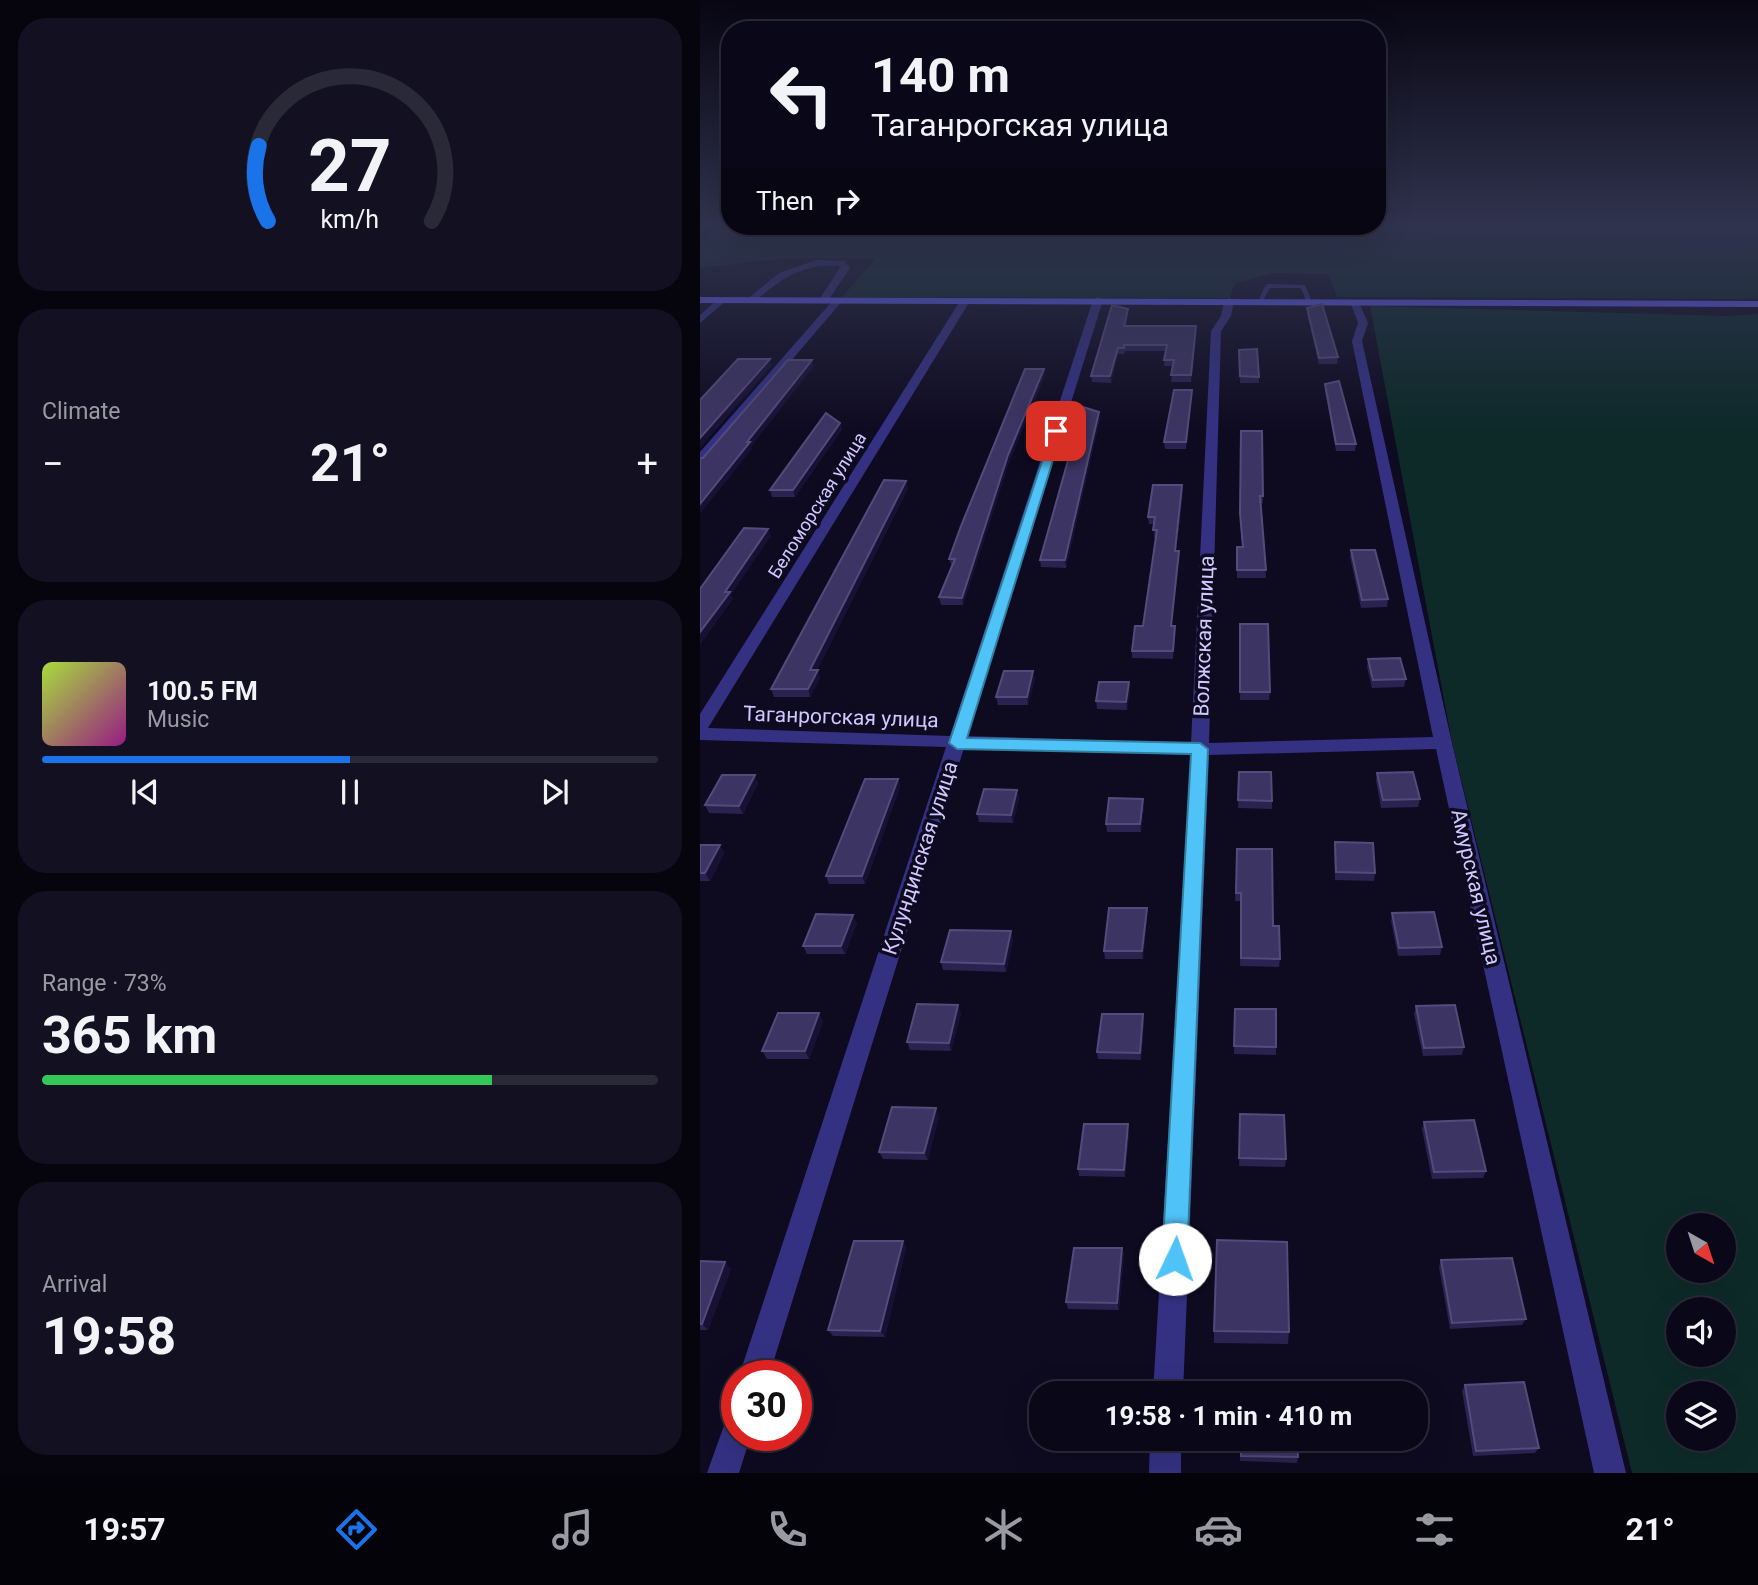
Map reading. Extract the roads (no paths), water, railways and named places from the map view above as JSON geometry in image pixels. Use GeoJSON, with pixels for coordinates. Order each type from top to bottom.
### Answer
{"type":"FeatureCollection","features":[{"type":"Feature","properties":{"kind":"main road"},"geometry":{"type":"LineString","coordinates":[[700,300],[1758,304]]}},
{"type":"Feature","properties":{"kind":"street"},"geometry":{"type":"LineString","coordinates":[[751,300],[758,294]]}},
{"type":"Feature","properties":{"kind":"street"},"geometry":{"type":"LineString","coordinates":[[824,300],[828,294]]}},
{"type":"Feature","properties":{"kind":"street"},"geometry":{"type":"LineString","coordinates":[[700,320],[722,300]]}},
{"type":"Feature","properties":{"kind":"street"},"geometry":{"type":"LineString","coordinates":[[700,460],[838,300]]}},
{"type":"Feature","properties":{"kind":"street","name":"Кулундинская улица"},"geometry":{"type":"LineString","coordinates":[[759,1360],[1098,300]]}},
{"type":"Feature","properties":{"kind":"street","name":"Беломорская улица"},"geometry":{"type":"LineString","coordinates":[[700,728],[965,301]]}},
{"type":"Feature","properties":{"kind":"street","name":"Волжская улица"},"geometry":{"type":"LineString","coordinates":[[1169,1381],[1200,749],[1216,331],[1226,316],[1229,301]]}},
{"type":"Feature","properties":{"kind":"street","name":"Амурская улица"},"geometry":{"type":"LineString","coordinates":[[1355,302],[1363,323],[1357,341],[1443,743],[1610,1473]]}},
{"type":"Feature","properties":{"kind":"street","name":"Таганрогская улица"},"geometry":{"type":"LineString","coordinates":[[700,734],[1200,749],[1443,743]]}},
{"type":"Feature","properties":{"kind":"street"},"geometry":{"type":"LineString","coordinates":[[723,1473],[730,1451]]}},
{"type":"Feature","properties":{"kind":"street"},"geometry":{"type":"LineString","coordinates":[[1165,1473],[1166,1451]]}},
{"type":"Feature","properties":{"kind":"lane"},"geometry":{"type":"LineString","coordinates":[[1260,301],[1264,294]]}},
{"type":"Feature","properties":{"kind":"lane"},"geometry":{"type":"LineString","coordinates":[[1306,294],[1309,302]]}}]}
